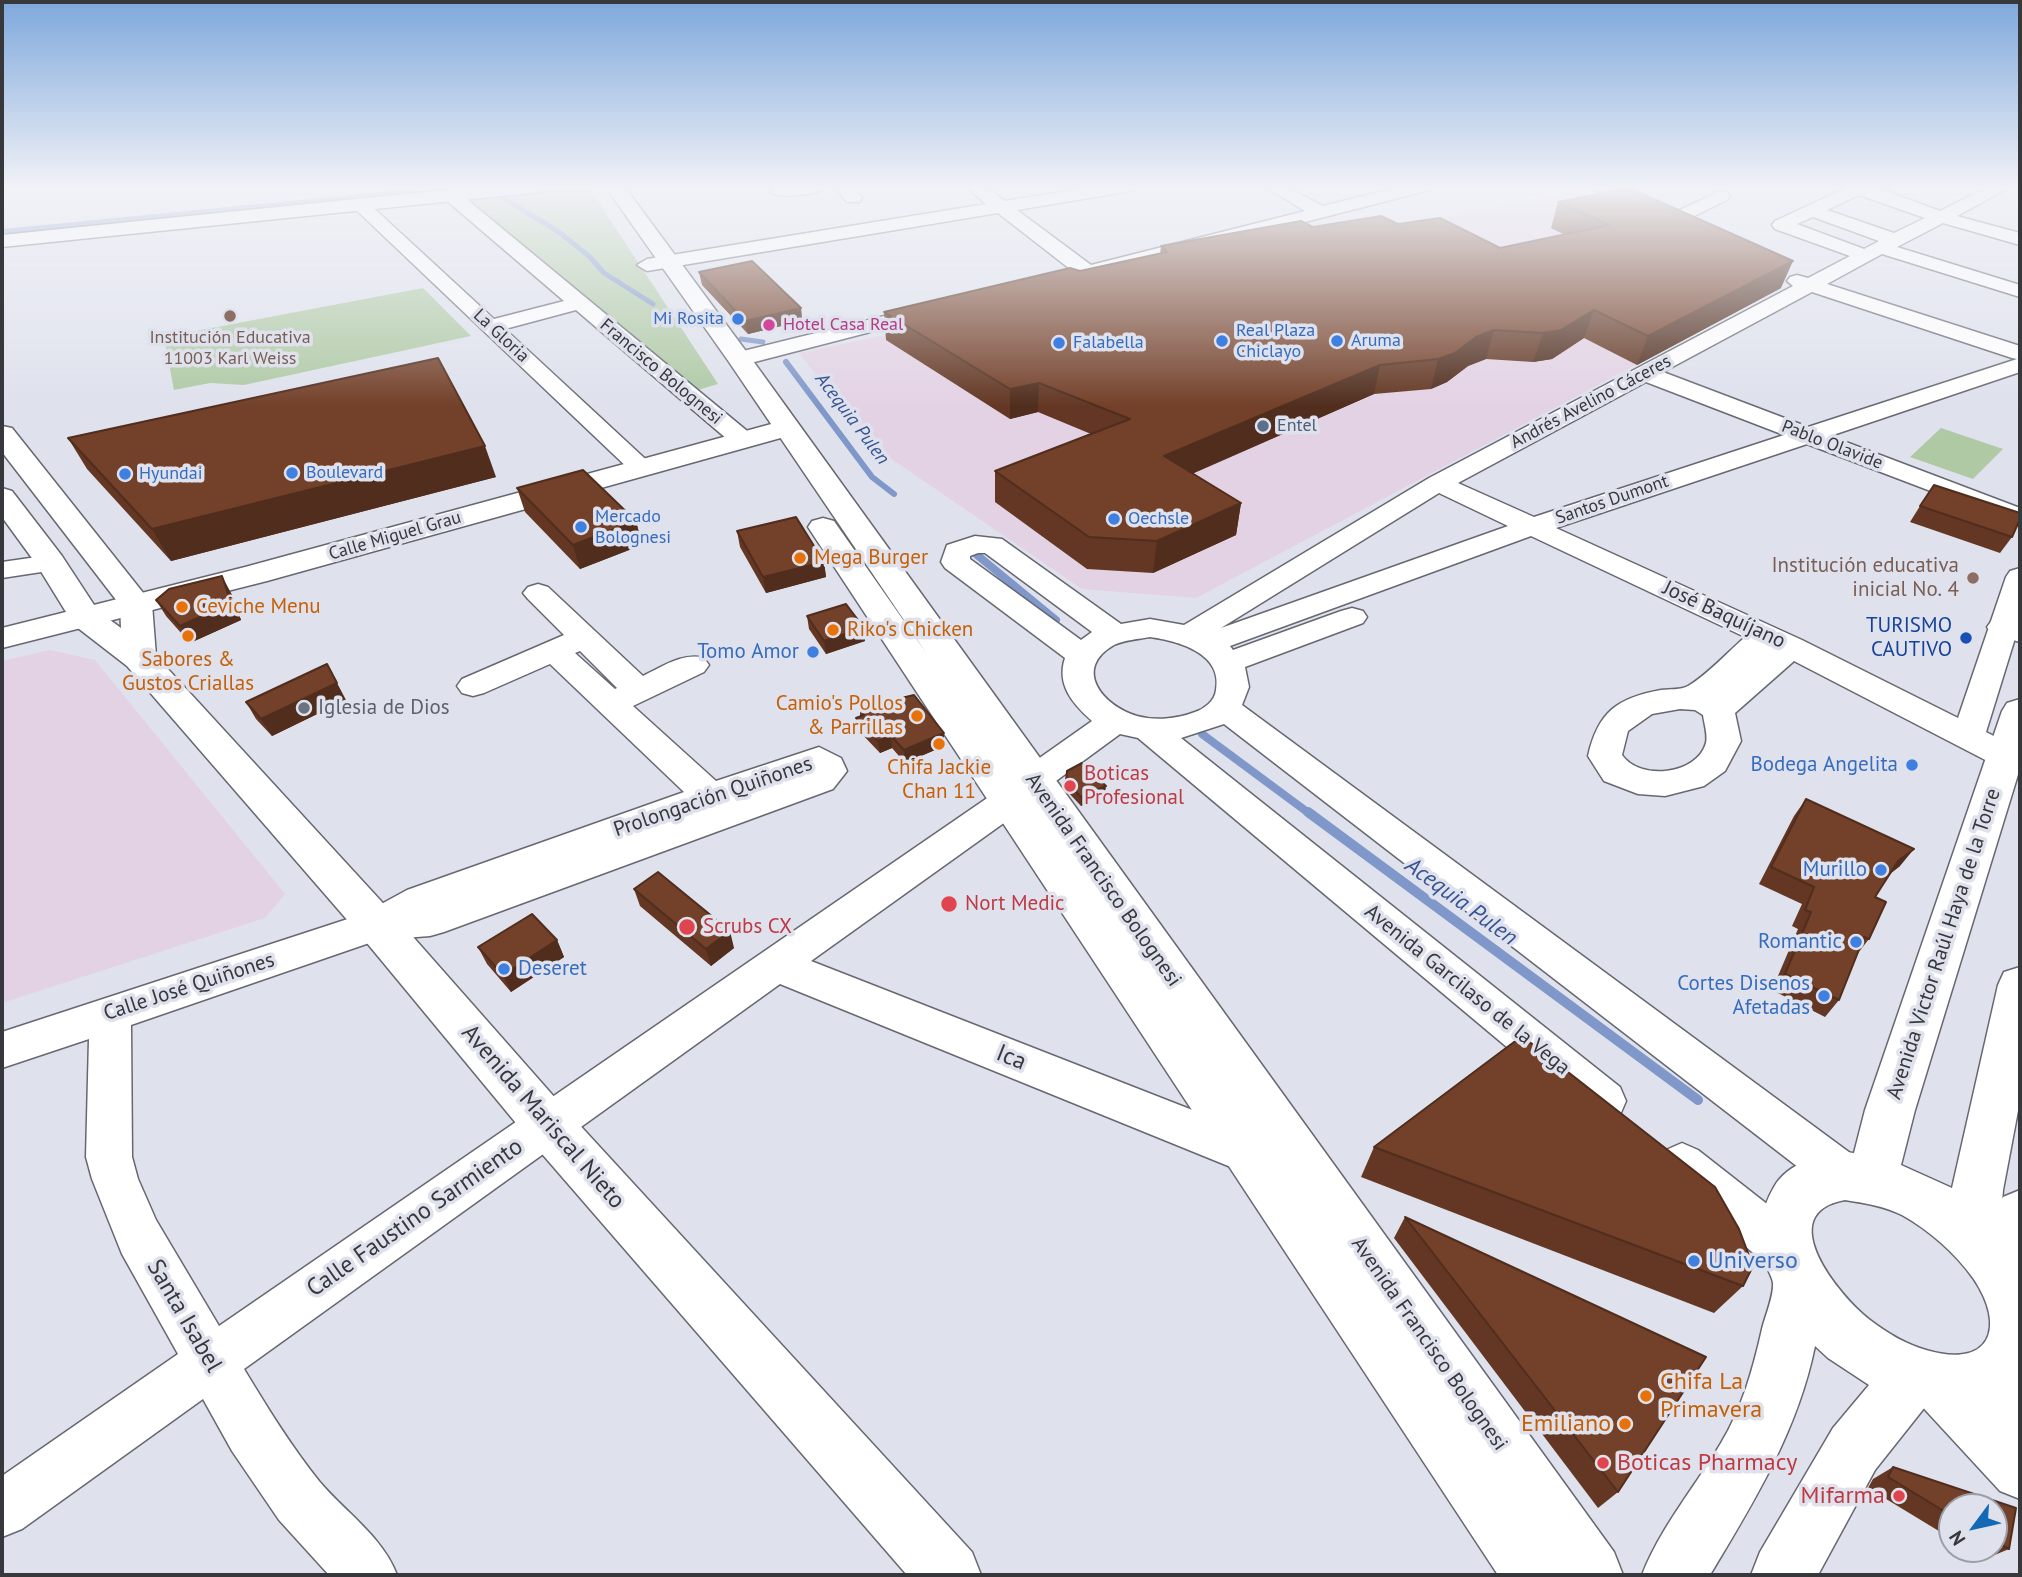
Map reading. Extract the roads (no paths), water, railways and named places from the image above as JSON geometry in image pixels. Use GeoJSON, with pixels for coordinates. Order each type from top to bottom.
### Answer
{"type":"FeatureCollection","features":[{"type":"Feature","properties":{"kind":"main road","name":"Avenida Francisco Bolognesi"},"geometry":{"type":"LineString","coordinates":[[654,260],[739,359],[763,434]]}},
{"type":"Feature","properties":{"kind":"main road","name":"Avenida Francisco Bolognesi"},"geometry":{"type":"LineString","coordinates":[[656,260],[763,434],[1591,1575]]}},
{"type":"Feature","properties":{"kind":"main road"},"geometry":{"type":"LineString","coordinates":[[2,434],[136,604],[139,658]]}},
{"type":"Feature","properties":{"kind":"main road","name":"Calle Miguel Grau"},"geometry":{"type":"LineString","coordinates":[[2,638],[256,574],[763,434]]}},
{"type":"Feature","properties":{"kind":"main road","name":"Avenida Mariscal Nieto"},"geometry":{"type":"LineString","coordinates":[[2,497],[51,563],[86,618],[139,658],[377,925],[547,1124],[949,1575]]}},
{"type":"Feature","properties":{"kind":"main road","name":"Avenida Victor Raúl Haya de la Torre"},"geometry":{"type":"LineString","coordinates":[[1858,1177],[1890,1110],[2020,711]]}},
{"type":"Feature","properties":{"kind":"main road","name":"Avenida Francisco Bolognesi"},"geometry":{"type":"LineString","coordinates":[[1021,790],[1248,1153],[1535,1575]]}},
{"type":"Feature","properties":{"kind":"main road"},"geometry":{"type":"LineString","coordinates":[[1973,1237],[1977,1190],[2020,985]]}},
{"type":"Feature","properties":{"kind":"main road"},"geometry":{"type":"LineString","coordinates":[[1674,1575],[1744,1462],[1778,1386],[1794,1266],[1785,1219],[1796,1196],[1816,1181],[1858,1177],[1907,1191],[1941,1210],[1973,1237],[2013,1296],[2019,1336],[2009,1362],[1964,1390],[1854,1449],[1783,1575]]}},
{"type":"Feature","properties":{"kind":"main road"},"geometry":{"type":"LineString","coordinates":[[1794,1266],[1820,1311],[1847,1338],[1880,1360],[1964,1390]]}},
{"type":"Feature","properties":{"kind":"street","name":"La Gloria"},"geometry":{"type":"LineString","coordinates":[[418,260],[641,467]]}},
{"type":"Feature","properties":{"kind":"street","name":"Francisco Bolognesi"},"geometry":{"type":"LineString","coordinates":[[527,260],[579,303],[763,434]]}},
{"type":"Feature","properties":{"kind":"street"},"geometry":{"type":"LineString","coordinates":[[658,264],[684,260]]}},
{"type":"Feature","properties":{"kind":"street"},"geometry":{"type":"LineString","coordinates":[[1071,260],[1087,271]]}},
{"type":"Feature","properties":{"kind":"street"},"geometry":{"type":"LineString","coordinates":[[1060,278],[1132,260]]}},
{"type":"Feature","properties":{"kind":"street","name":"Andrés Avelino Cáceres"},"geometry":{"type":"LineString","coordinates":[[1208,647],[1438,483],[1859,260]]}},
{"type":"Feature","properties":{"kind":"street"},"geometry":{"type":"LineString","coordinates":[[1918,260],[2020,291]]}},
{"type":"Feature","properties":{"kind":"street"},"geometry":{"type":"LineString","coordinates":[[1774,270],[1809,286],[2020,353]]}},
{"type":"Feature","properties":{"kind":"street"},"geometry":{"type":"LineString","coordinates":[[489,326],[579,303]]}},
{"type":"Feature","properties":{"kind":"street"},"geometry":{"type":"LineString","coordinates":[[739,359],[952,306]]}},
{"type":"Feature","properties":{"kind":"street","name":"Santos Dumont"},"geometry":{"type":"LineString","coordinates":[[1208,647],[1534,526],[1805,434],[2020,365]]}},
{"type":"Feature","properties":{"kind":"street","name":"Pablo Olavide"},"geometry":{"type":"LineString","coordinates":[[1644,373],[2020,517]]}},
{"type":"Feature","properties":{"kind":"street","name":"Santos Dumont"},"geometry":{"type":"LineString","coordinates":[[1208,647],[1563,540],[2020,380]]}},
{"type":"Feature","properties":{"kind":"street","name":"José Baquíjano"},"geometry":{"type":"LineString","coordinates":[[1438,483],[1779,641],[2005,756]]}},
{"type":"Feature","properties":{"kind":"street"},"geometry":{"type":"LineString","coordinates":[[1081,655],[955,562],[957,551],[975,544],[992,545],[1113,633]]}},
{"type":"Feature","properties":{"kind":"street"},"geometry":{"type":"LineString","coordinates":[[2,570],[51,563]]}},
{"type":"Feature","properties":{"kind":"street"},"geometry":{"type":"LineString","coordinates":[[1968,737],[2012,630],[2020,577]]}},
{"type":"Feature","properties":{"kind":"street"},"geometry":{"type":"LineString","coordinates":[[538,593],[584,638],[624,697],[711,797]]}},
{"type":"Feature","properties":{"kind":"street"},"geometry":{"type":"LineString","coordinates":[[1150,628],[1208,647],[1234,678],[1233,694],[1224,708],[1211,718],[1192,726],[1132,725],[1088,703],[1078,687],[1075,671],[1081,655],[1094,643],[1113,633],[1150,628]]}},
{"type":"Feature","properties":{"kind":"street"},"geometry":{"type":"LineString","coordinates":[[473,687],[584,638]]}},
{"type":"Feature","properties":{"kind":"street"},"geometry":{"type":"LineString","coordinates":[[1706,704],[1779,641]]}},
{"type":"Feature","properties":{"kind":"street"},"geometry":{"type":"LineString","coordinates":[[553,650],[624,697]]}},
{"type":"Feature","properties":{"kind":"street"},"geometry":{"type":"LineString","coordinates":[[624,697],[692,665]]}},
{"type":"Feature","properties":{"kind":"street","name":"Calle Faustino Sarmiento"},"geometry":{"type":"LineString","coordinates":[[1021,790],[1077,733],[1085,718],[1088,703]]}},
{"type":"Feature","properties":{"kind":"street"},"geometry":{"type":"LineString","coordinates":[[1224,708],[1858,1177]]}},
{"type":"Feature","properties":{"kind":"street","name":"Calle Faustino Sarmiento"},"geometry":{"type":"LineString","coordinates":[[2,1509],[1021,790],[1132,725]]}},
{"type":"Feature","properties":{"kind":"street","name":"Avenida Garcilaso de la Vega"},"geometry":{"type":"LineString","coordinates":[[1132,725],[1639,1129],[1794,1266]]}},
{"type":"Feature","properties":{"kind":"street","name":"Prolongación Quiñones"},"geometry":{"type":"LineString","coordinates":[[819,759],[829,766],[828,776],[821,780],[430,922],[377,925],[421,900],[810,761],[819,759]]}},
{"type":"Feature","properties":{"kind":"street","name":"Calle José Quiñones"},"geometry":{"type":"LineString","coordinates":[[2,1050],[377,925]]}},
{"type":"Feature","properties":{"kind":"street","name":"Ica"},"geometry":{"type":"LineString","coordinates":[[774,964],[1248,1153]]}},
{"type":"Feature","properties":{"kind":"street","name":"Santa Isabel"},"geometry":{"type":"LineString","coordinates":[[110,1014],[109,1157],[115,1179],[139,1237],[251,1432],[299,1500],[368,1575]]}},
{"type":"Feature","properties":{"kind":"street"},"geometry":{"type":"LineString","coordinates":[[2013,1296],[2020,1213]]}},
{"type":"Feature","properties":{"kind":"street"},"geometry":{"type":"LineString","coordinates":[[1964,1390],[2020,1471]]}},
{"type":"Feature","properties":{"kind":"waterway","name":"Acequia Pulen"},"geometry":{"type":"LineString","coordinates":[[592,260],[604,273],[653,304]]}},
{"type":"Feature","properties":{"kind":"waterway","name":"Acequia Pulen"},"geometry":{"type":"LineString","coordinates":[[741,339],[763,342]]}},
{"type":"Feature","properties":{"kind":"waterway","name":"Acequia Pulen"},"geometry":{"type":"LineString","coordinates":[[786,362],[872,477],[894,494]]}},
{"type":"Feature","properties":{"kind":"waterway","name":"Acequia Pulen"},"geometry":{"type":"LineString","coordinates":[[977,555],[1056,620]]}},
{"type":"Feature","properties":{"kind":"waterway","name":"Acequia Pulen"},"geometry":{"type":"LineString","coordinates":[[1202,734],[1310,814]]}},
{"type":"Feature","properties":{"kind":"waterway","name":"Acequia Pulen"},"geometry":{"type":"LineString","coordinates":[[1308,812],[1698,1100]]}},
{"type":"Feature","properties":{"kind":"place","name":"Institución Educativa 11003 Karl Weiss"},"geometry":{"type":"Point","coordinates":[230,316]}},
{"type":"Feature","properties":{"kind":"place","name":"Mi Rosita"},"geometry":{"type":"Point","coordinates":[738,319]}},
{"type":"Feature","properties":{"kind":"place","name":"Hotel Casa Real"},"geometry":{"type":"Point","coordinates":[769,325]}},
{"type":"Feature","properties":{"kind":"place","name":"Real Plaza Chiclayo"},"geometry":{"type":"Point","coordinates":[1222,341]}},
{"type":"Feature","properties":{"kind":"place","name":"Aruma"},"geometry":{"type":"Point","coordinates":[1337,341]}},
{"type":"Feature","properties":{"kind":"place","name":"Falabella"},"geometry":{"type":"Point","coordinates":[1059,343]}},
{"type":"Feature","properties":{"kind":"place","name":"Entel"},"geometry":{"type":"Point","coordinates":[1263,426]}},
{"type":"Feature","properties":{"kind":"place","name":"Boulevard"},"geometry":{"type":"Point","coordinates":[292,473]}},
{"type":"Feature","properties":{"kind":"place","name":"Hyundai"},"geometry":{"type":"Point","coordinates":[125,474]}},
{"type":"Feature","properties":{"kind":"place","name":"Oechsle"},"geometry":{"type":"Point","coordinates":[1114,519]}},
{"type":"Feature","properties":{"kind":"place","name":"Mercado Bolognesi"},"geometry":{"type":"Point","coordinates":[581,527]}},
{"type":"Feature","properties":{"kind":"place","name":"Mega Burger"},"geometry":{"type":"Point","coordinates":[800,558]}},
{"type":"Feature","properties":{"kind":"place","name":"Institución educativa inicial No. 4"},"geometry":{"type":"Point","coordinates":[1973,578]}},
{"type":"Feature","properties":{"kind":"place","name":"Ceviche Menu"},"geometry":{"type":"Point","coordinates":[182,607]}},
{"type":"Feature","properties":{"kind":"place","name":"Riko's Chicken"},"geometry":{"type":"Point","coordinates":[833,630]}},
{"type":"Feature","properties":{"kind":"place","name":"Sabores & Gustos Criallas"},"geometry":{"type":"Point","coordinates":[188,636]}},
{"type":"Feature","properties":{"kind":"place","name":"TURISMO CAUTIVO"},"geometry":{"type":"Point","coordinates":[1966,638]}},
{"type":"Feature","properties":{"kind":"place","name":"Tomo Amor"},"geometry":{"type":"Point","coordinates":[813,652]}},
{"type":"Feature","properties":{"kind":"place","name":"Iglesia de Dios"},"geometry":{"type":"Point","coordinates":[304,708]}},
{"type":"Feature","properties":{"kind":"place","name":"Camio's Pollos & Parrillas"},"geometry":{"type":"Point","coordinates":[917,716]}},
{"type":"Feature","properties":{"kind":"place","name":"Chifa Jackie Chan 11"},"geometry":{"type":"Point","coordinates":[939,744]}},
{"type":"Feature","properties":{"kind":"place","name":"Bodega Angelita"},"geometry":{"type":"Point","coordinates":[1912,765]}},
{"type":"Feature","properties":{"kind":"place","name":"Boticas Profesional"},"geometry":{"type":"Point","coordinates":[1070,786]}},
{"type":"Feature","properties":{"kind":"place","name":"Murillo"},"geometry":{"type":"Point","coordinates":[1881,870]}},
{"type":"Feature","properties":{"kind":"place","name":"Nort Medic"},"geometry":{"type":"Point","coordinates":[949,904]}},
{"type":"Feature","properties":{"kind":"place","name":"Scrubs CX"},"geometry":{"type":"Point","coordinates":[687,927]}},
{"type":"Feature","properties":{"kind":"place","name":"Romantic"},"geometry":{"type":"Point","coordinates":[1856,942]}},
{"type":"Feature","properties":{"kind":"place","name":"Deseret"},"geometry":{"type":"Point","coordinates":[504,969]}},
{"type":"Feature","properties":{"kind":"place","name":"Cortes Disenos Afetadas"},"geometry":{"type":"Point","coordinates":[1824,996]}},
{"type":"Feature","properties":{"kind":"place","name":"Universo"},"geometry":{"type":"Point","coordinates":[1694,1261]}},
{"type":"Feature","properties":{"kind":"place","name":"Chifa La Primavera"},"geometry":{"type":"Point","coordinates":[1646,1396]}},
{"type":"Feature","properties":{"kind":"place","name":"Emiliano"},"geometry":{"type":"Point","coordinates":[1625,1424]}},
{"type":"Feature","properties":{"kind":"place","name":"Boticas Pharmacy"},"geometry":{"type":"Point","coordinates":[1603,1463]}},
{"type":"Feature","properties":{"kind":"place","name":"Mifarma"},"geometry":{"type":"Point","coordinates":[1899,1496]}}]}
